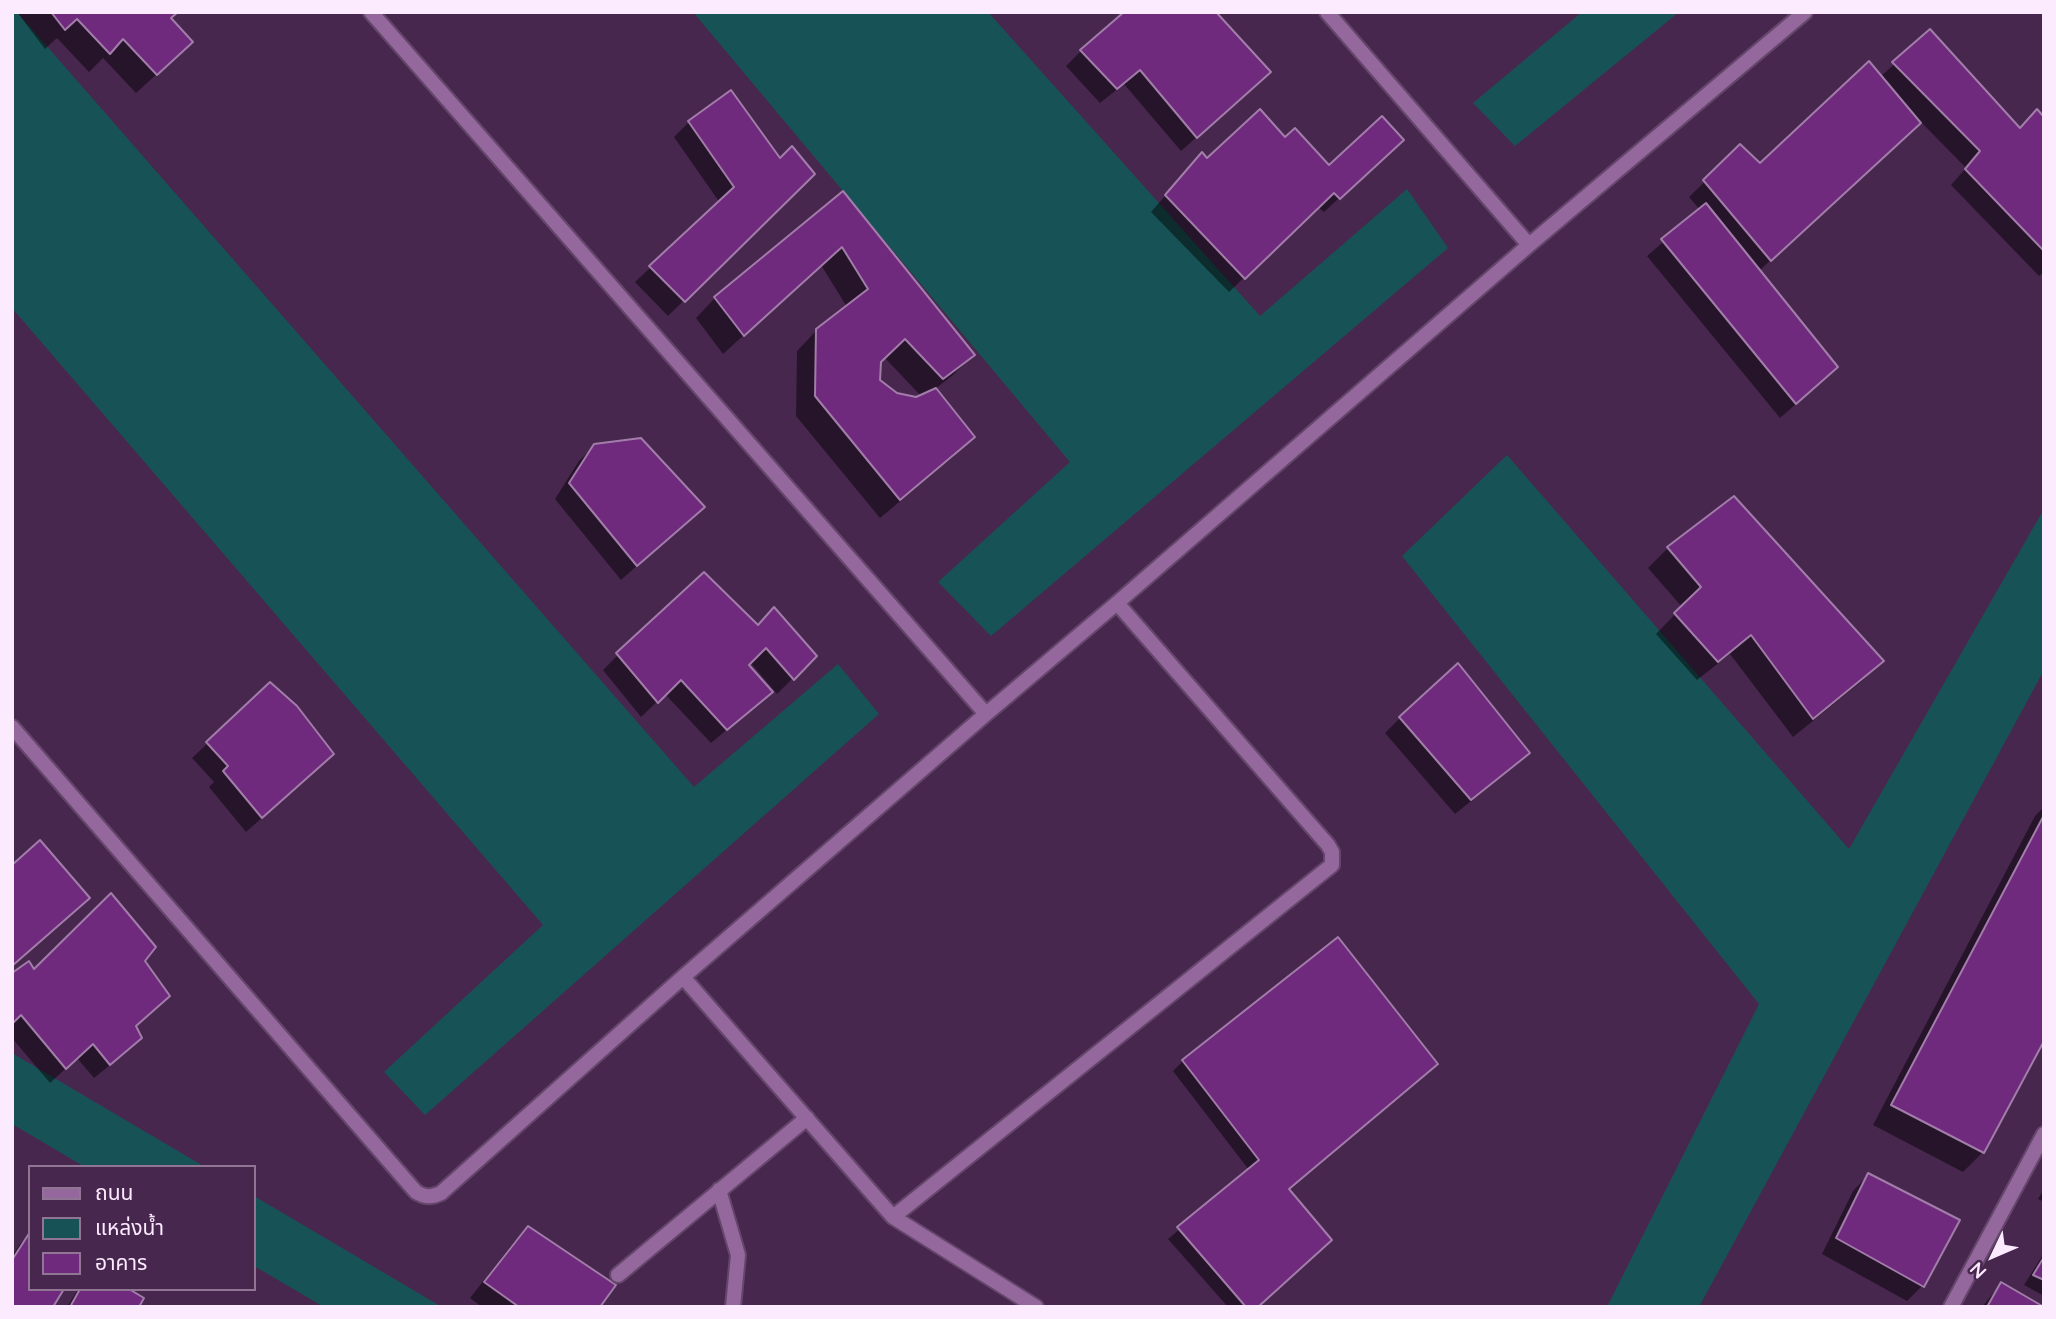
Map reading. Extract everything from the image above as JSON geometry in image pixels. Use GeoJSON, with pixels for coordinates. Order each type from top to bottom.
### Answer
{"type":"FeatureCollection","features":[{"type":"Feature","properties":{"kind":"street"},"geometry":{"type":"LineString","coordinates":[[371,12],[986,714]]}},
{"type":"Feature","properties":{"kind":"street"},"geometry":{"type":"LineString","coordinates":[[1326,12],[1529,245]]}},
{"type":"Feature","properties":{"kind":"street"},"geometry":{"type":"LineString","coordinates":[[12,727],[407,1182],[423,1196],[434,1196],[441,1193],[683,977],[1529,245],[1805,12]]}},
{"type":"Feature","properties":{"kind":"street"},"geometry":{"type":"LineString","coordinates":[[893,1217],[1332,865],[1332,852],[1328,845],[1117,603]]}},
{"type":"Feature","properties":{"kind":"street"},"geometry":{"type":"LineString","coordinates":[[683,977],[893,1217],[1036,1307]]}},
{"type":"Feature","properties":{"kind":"street"},"geometry":{"type":"LineString","coordinates":[[618,1275],[807,1118]]}},
{"type":"Feature","properties":{"kind":"street"},"geometry":{"type":"LineString","coordinates":[[1951,1307],[2044,1135]]}},
{"type":"Feature","properties":{"kind":"street"},"geometry":{"type":"LineString","coordinates":[[719,1190],[738,1255],[733,1307]]}},
{"type":"Feature","properties":{"kind":"water"},"geometry":{"type":"Polygon","coordinates":[[[12,12],[17,12],[694,787],[838,664],[879,714],[425,1115],[384,1072],[543,925],[12,308],[12,12]]]}},
{"type":"Feature","properties":{"kind":"water"},"geometry":{"type":"Polygon","coordinates":[[[693,12],[988,12],[1260,316],[1407,189],[1448,248],[991,636],[938,582],[1070,462],[693,12]]]}},
{"type":"Feature","properties":{"kind":"water"},"geometry":{"type":"Polygon","coordinates":[[[1582,12],[1679,12],[1515,146],[1473,103],[1582,12]]]}},
{"type":"Feature","properties":{"kind":"water"},"geometry":{"type":"Polygon","coordinates":[[[1507,455],[1849,849],[2044,509],[2044,670],[1699,1307],[1607,1307],[1759,1004],[1402,556],[1507,455]]]}},
{"type":"Feature","properties":{"kind":"water"},"geometry":{"type":"Polygon","coordinates":[[[12,1053],[202,1165],[82,1165],[12,1124],[12,1053]]]}},
{"type":"Feature","properties":{"kind":"water"},"geometry":{"type":"Polygon","coordinates":[[[256,1197],[442,1307],[324,1307],[256,1267],[256,1197]]]}},
{"type":"Feature","properties":{"kind":"building"},"geometry":{"type":"Polygon","coordinates":[[[51,12],[178,12],[171,18],[193,42],[157,75],[123,39],[110,54],[77,19],[65,30],[51,12]]]}},
{"type":"Feature","properties":{"kind":"building"},"geometry":{"type":"Polygon","coordinates":[[[1124,12],[1216,12],[1271,72],[1197,138],[1140,70],[1117,89],[1080,50],[1124,12]]]}},
{"type":"Feature","properties":{"kind":"building"},"geometry":{"type":"Polygon","coordinates":[[[1930,29],[2020,128],[2037,109],[2044,117],[2044,251],[1965,169],[1980,151],[1892,62],[1930,29]]]}},
{"type":"Feature","properties":{"kind":"building"},"geometry":{"type":"Polygon","coordinates":[[[1869,61],[1921,123],[1771,261],[1703,180],[1740,144],[1760,163],[1869,61]]]}},
{"type":"Feature","properties":{"kind":"building"},"geometry":{"type":"Polygon","coordinates":[[[731,90],[780,158],[792,146],[815,174],[685,302],[649,266],[734,187],[688,121],[731,90]]]}},
{"type":"Feature","properties":{"kind":"building"},"geometry":{"type":"Polygon","coordinates":[[[1260,109],[1285,137],[1295,128],[1329,165],[1382,116],[1404,140],[1340,199],[1334,193],[1245,279],[1165,195],[1202,152],[1207,158],[1260,109]]]}},
{"type":"Feature","properties":{"kind":"building"},"geometry":{"type":"Polygon","coordinates":[[[843,191],[975,355],[943,379],[905,339],[881,362],[880,380],[897,393],[916,397],[936,388],[975,437],[900,500],[815,396],[816,329],[868,289],[842,247],[744,336],[714,297],[843,191]]]}},
{"type":"Feature","properties":{"kind":"building"},"geometry":{"type":"Polygon","coordinates":[[[1706,203],[1838,367],[1796,404],[1661,239],[1706,203]]]}},
{"type":"Feature","properties":{"kind":"building"},"geometry":{"type":"Polygon","coordinates":[[[641,438],[705,507],[637,566],[569,483],[594,444],[641,438]]]}},
{"type":"Feature","properties":{"kind":"building"},"geometry":{"type":"Polygon","coordinates":[[[1734,496],[1884,661],[1813,719],[1751,635],[1718,662],[1674,613],[1701,587],[1667,547],[1734,496]]]}},
{"type":"Feature","properties":{"kind":"building"},"geometry":{"type":"Polygon","coordinates":[[[704,572],[758,625],[774,607],[817,656],[794,680],[766,648],[749,665],[773,692],[727,730],[681,680],[658,703],[616,653],[704,572]]]}},
{"type":"Feature","properties":{"kind":"building"},"geometry":{"type":"Polygon","coordinates":[[[1458,663],[1530,753],[1471,800],[1399,717],[1458,663]]]}},
{"type":"Feature","properties":{"kind":"building"},"geometry":{"type":"Polygon","coordinates":[[[270,682],[297,706],[334,754],[262,818],[223,771],[228,766],[206,742],[270,682]]]}},
{"type":"Feature","properties":{"kind":"building"},"geometry":{"type":"Polygon","coordinates":[[[2044,815],[2044,1041],[1984,1153],[1891,1105],[2044,815]]]}},
{"type":"Feature","properties":{"kind":"building"},"geometry":{"type":"Polygon","coordinates":[[[40,840],[90,898],[12,966],[12,865],[40,840]]]}},
{"type":"Feature","properties":{"kind":"building"},"geometry":{"type":"Polygon","coordinates":[[[111,893],[156,947],[145,961],[170,996],[136,1026],[142,1038],[110,1065],[93,1044],[66,1069],[21,1015],[12,1024],[12,973],[29,961],[34,969],[111,893]]]}},
{"type":"Feature","properties":{"kind":"building"},"geometry":{"type":"Polygon","coordinates":[[[1338,937],[1438,1064],[1289,1189],[1332,1240],[1258,1307],[1246,1307],[1177,1227],[1259,1160],[1182,1060],[1338,937]]]}},
{"type":"Feature","properties":{"kind":"building"},"geometry":{"type":"Polygon","coordinates":[[[1868,1173],[1960,1220],[1924,1287],[1836,1238],[1868,1173]]]}},
{"type":"Feature","properties":{"kind":"building"},"geometry":{"type":"Polygon","coordinates":[[[528,1226],[616,1285],[600,1307],[519,1307],[484,1282],[528,1226]]]}},
{"type":"Feature","properties":{"kind":"building"},"geometry":{"type":"Polygon","coordinates":[[[28,1235],[28,1291],[63,1291],[53,1307],[12,1307],[12,1260],[28,1235]]]}},
{"type":"Feature","properties":{"kind":"building"},"geometry":{"type":"Polygon","coordinates":[[[2044,1257],[2044,1280],[2033,1275],[2044,1257]]]}},
{"type":"Feature","properties":{"kind":"building"},"geometry":{"type":"Polygon","coordinates":[[[2001,1282],[2044,1307],[1987,1307],[2001,1282]]]}},
{"type":"Feature","properties":{"kind":"building"},"geometry":{"type":"Polygon","coordinates":[[[79,1291],[132,1291],[144,1298],[139,1307],[70,1307],[79,1291]]]}}]}
